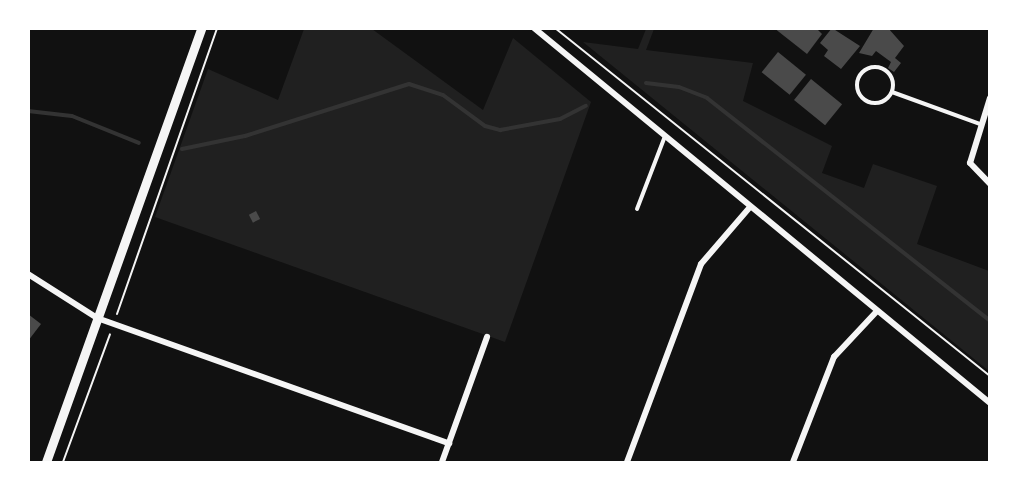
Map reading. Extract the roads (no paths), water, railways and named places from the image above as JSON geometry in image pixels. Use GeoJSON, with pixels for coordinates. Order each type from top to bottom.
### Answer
{"type":"FeatureCollection","features":[{"type":"Feature","properties":{"kind":"street"},"geometry":{"type":"LineString","coordinates":[[46,462],[201,28]]}},
{"type":"Feature","properties":{"kind":"street"},"geometry":{"type":"LineString","coordinates":[[534,28],[990,403]]}},
{"type":"Feature","properties":{"kind":"street"},"geometry":{"type":"LineString","coordinates":[[990,98],[980,124],[970,163],[990,184]]}},
{"type":"Feature","properties":{"kind":"street"},"geometry":{"type":"LineString","coordinates":[[627,462],[701,264],[750,207]]}},
{"type":"Feature","properties":{"kind":"street"},"geometry":{"type":"LineString","coordinates":[[28,274],[97,318],[449,443]]}},
{"type":"Feature","properties":{"kind":"street"},"geometry":{"type":"LineString","coordinates":[[793,462],[834,357],[877,311]]}},
{"type":"Feature","properties":{"kind":"street"},"geometry":{"type":"LineString","coordinates":[[442,462],[487,337]]}},
{"type":"Feature","properties":{"kind":"lane"},"geometry":{"type":"LineString","coordinates":[[881,69],[891,78],[892,92],[883,101],[870,103],[859,94],[858,80],[867,70],[881,69]]}},
{"type":"Feature","properties":{"kind":"lane"},"geometry":{"type":"LineString","coordinates":[[892,92],[980,124]]}},
{"type":"Feature","properties":{"kind":"lane"},"geometry":{"type":"LineString","coordinates":[[637,209],[665,135]]}},
{"type":"Feature","properties":{"kind":"waterway"},"geometry":{"type":"LineString","coordinates":[[646,83],[679,87],[707,98],[990,321]]}},
{"type":"Feature","properties":{"kind":"waterway"},"geometry":{"type":"LineString","coordinates":[[182,149],[245,136],[409,84],[443,95],[485,126],[500,130],[560,119],[586,106]]}},
{"type":"Feature","properties":{"kind":"waterway"},"geometry":{"type":"LineString","coordinates":[[28,111],[72,116],[139,143]]}}]}
